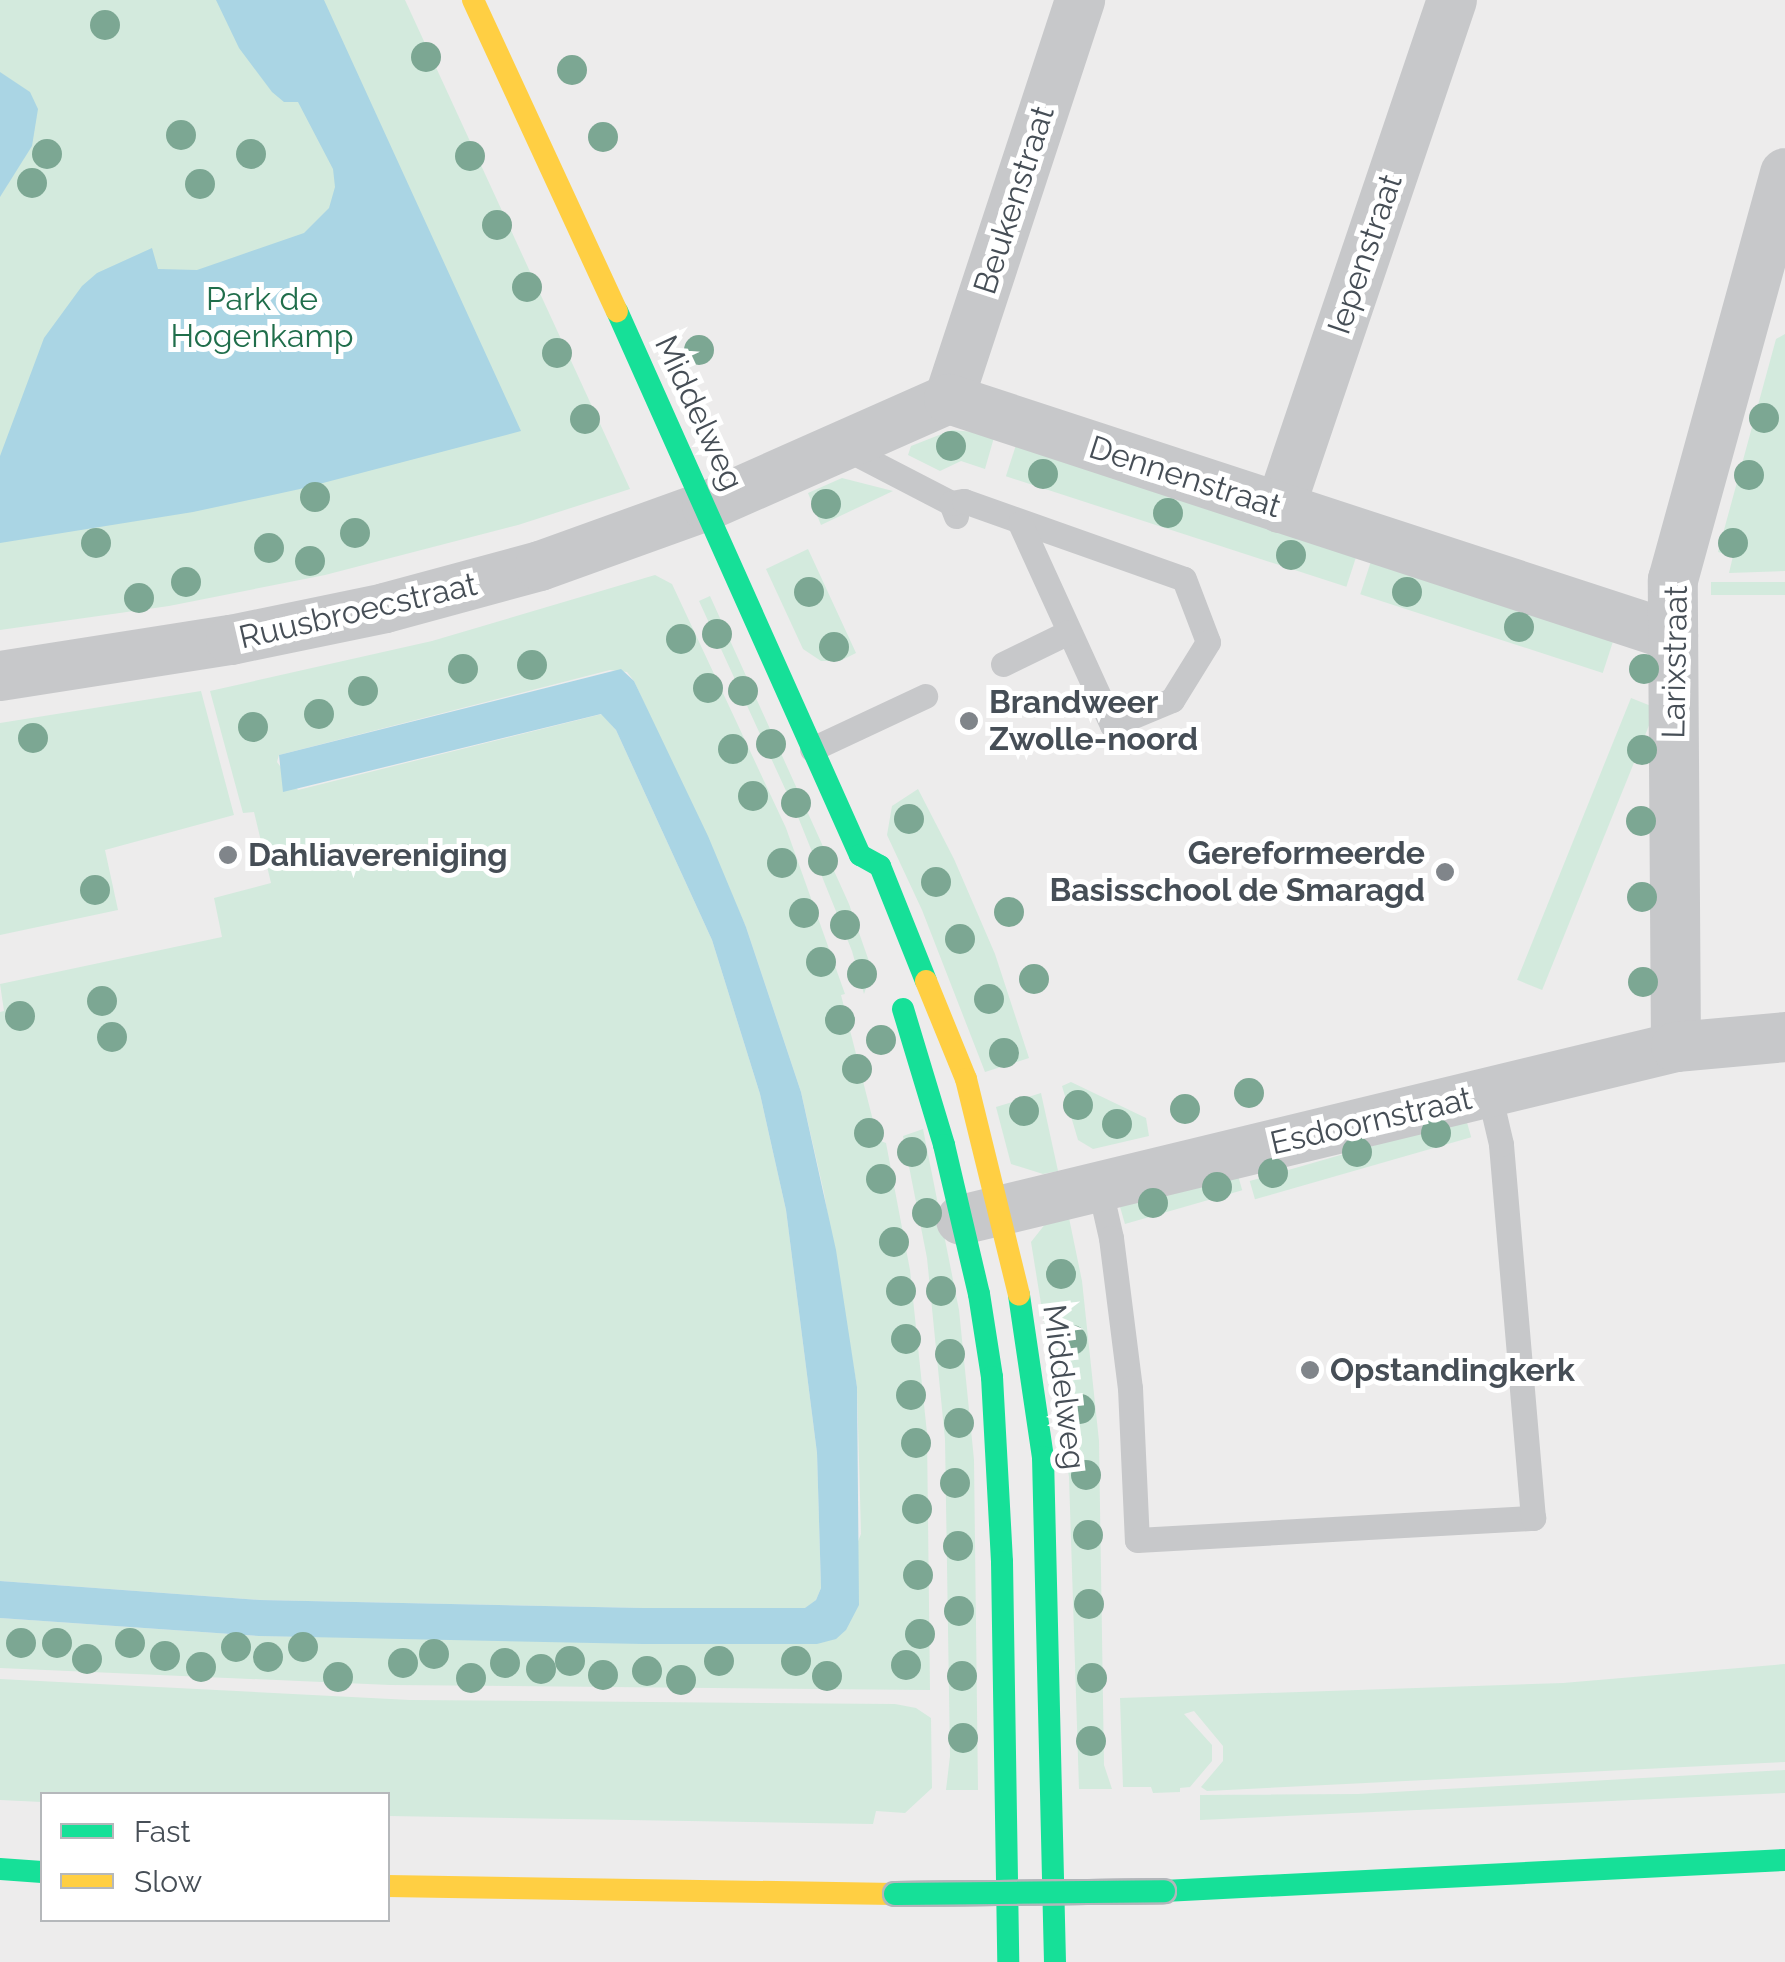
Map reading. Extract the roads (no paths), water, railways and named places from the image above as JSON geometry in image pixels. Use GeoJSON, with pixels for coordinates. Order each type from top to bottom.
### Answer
{"type":"FeatureCollection","features":[{"type":"Feature","properties":{"kind":"main road","name":"Middelweg"},"geometry":{"type":"LineString","coordinates":[[473,0],[706,506],[812,749],[858,866],[880,866],[952,1036],[980,1215],[979,1294],[999,1459],[1008,1962]]}},
{"type":"Feature","properties":{"kind":"main road","name":"Middelweg"},"geometry":{"type":"LineString","coordinates":[[896,991],[929,1090],[980,1215],[1033,1375],[1043,1457],[1054,1962]]}},
{"type":"Feature","properties":{"kind":"main road"},"geometry":{"type":"LineString","coordinates":[[390,1886],[896,1894],[1164,1891],[1785,1860]]}},
{"type":"Feature","properties":{"kind":"main road"},"geometry":{"type":"LineString","coordinates":[[0,1869],[40,1872]]}},
{"type":"Feature","properties":{"kind":"street","name":"Beukenstraat"},"geometry":{"type":"LineString","coordinates":[[949,399],[1080,0]]}},
{"type":"Feature","properties":{"kind":"street","name":"Iepenstraat"},"geometry":{"type":"LineString","coordinates":[[1280,508],[1452,0]]}},
{"type":"Feature","properties":{"kind":"street","name":"Larixstraat"},"geometry":{"type":"LineString","coordinates":[[1676,1047],[1673,580],[1785,172]]}},
{"type":"Feature","properties":{"kind":"street"},"geometry":{"type":"LineString","coordinates":[[706,506],[949,399]]}},
{"type":"Feature","properties":{"kind":"street","name":"Dennenstraat"},"geometry":{"type":"LineString","coordinates":[[949,399],[1673,636]]}},
{"type":"Feature","properties":{"kind":"street","name":"Ruusbroecstraat"},"geometry":{"type":"LineString","coordinates":[[0,676],[147,656],[385,608],[540,566],[706,506]]}},
{"type":"Feature","properties":{"kind":"street","name":"Esdoornstraat"},"geometry":{"type":"LineString","coordinates":[[980,1215],[1676,1047],[1785,1037]]}},
{"type":"Feature","properties":{"kind":"lane"},"geometry":{"type":"LineString","coordinates":[[842,446],[954,509],[964,502],[1184,579],[1208,642],[1172,700],[1112,724],[1020,523]]}},
{"type":"Feature","properties":{"kind":"lane"},"geometry":{"type":"LineString","coordinates":[[1003,664],[1069,632]]}},
{"type":"Feature","properties":{"kind":"lane"},"geometry":{"type":"LineString","coordinates":[[812,749],[924,696]]}},
{"type":"Feature","properties":{"kind":"lane"},"geometry":{"type":"LineString","coordinates":[[1099,1185],[1111,1238],[1130,1388],[1137,1540],[1532,1518],[1500,1144],[1488,1093]]}},
{"type":"Feature","properties":{"kind":"water"},"geometry":{"type":"Polygon","coordinates":[[[216,0],[324,0],[521,431],[300,489],[193,512],[0,543],[0,456],[44,338],[82,286],[97,273],[152,248],[158,269],[197,270],[304,233],[329,208],[335,187],[333,169],[298,102],[284,102],[272,92],[239,48],[216,0]]]}},
{"type":"Feature","properties":{"kind":"water"},"geometry":{"type":"Polygon","coordinates":[[[0,72],[30,92],[38,109],[32,146],[0,197],[0,72]]]}},
{"type":"Feature","properties":{"kind":"water"},"geometry":{"type":"Polygon","coordinates":[[[621,669],[634,681],[708,836],[746,927],[801,1092],[836,1250],[857,1387],[859,1605],[846,1630],[836,1639],[817,1644],[643,1644],[259,1636],[0,1618],[0,1581],[260,1600],[805,1608],[816,1600],[821,1588],[817,1453],[786,1210],[760,1094],[712,940],[616,730],[601,714],[283,792],[279,755],[621,669]]]}},
{"type":"Feature","properties":{"kind":"place","name":"Brandweer Zwolle-noord"},"geometry":{"type":"Point","coordinates":[969,721]}},
{"type":"Feature","properties":{"kind":"place","name":"Dahliavereniging"},"geometry":{"type":"Point","coordinates":[228,855]}},
{"type":"Feature","properties":{"kind":"place","name":"Gereformeerde Basisschool de Smaragd"},"geometry":{"type":"Point","coordinates":[1445,872]}},
{"type":"Feature","properties":{"kind":"place","name":"Opstandingkerk"},"geometry":{"type":"Point","coordinates":[1310,1370]}},
{"type":"Feature","properties":{"kind":"park label","name":"Park de Hogenkamp"},"geometry":{"type":"Point","coordinates":[262,318]}}]}
